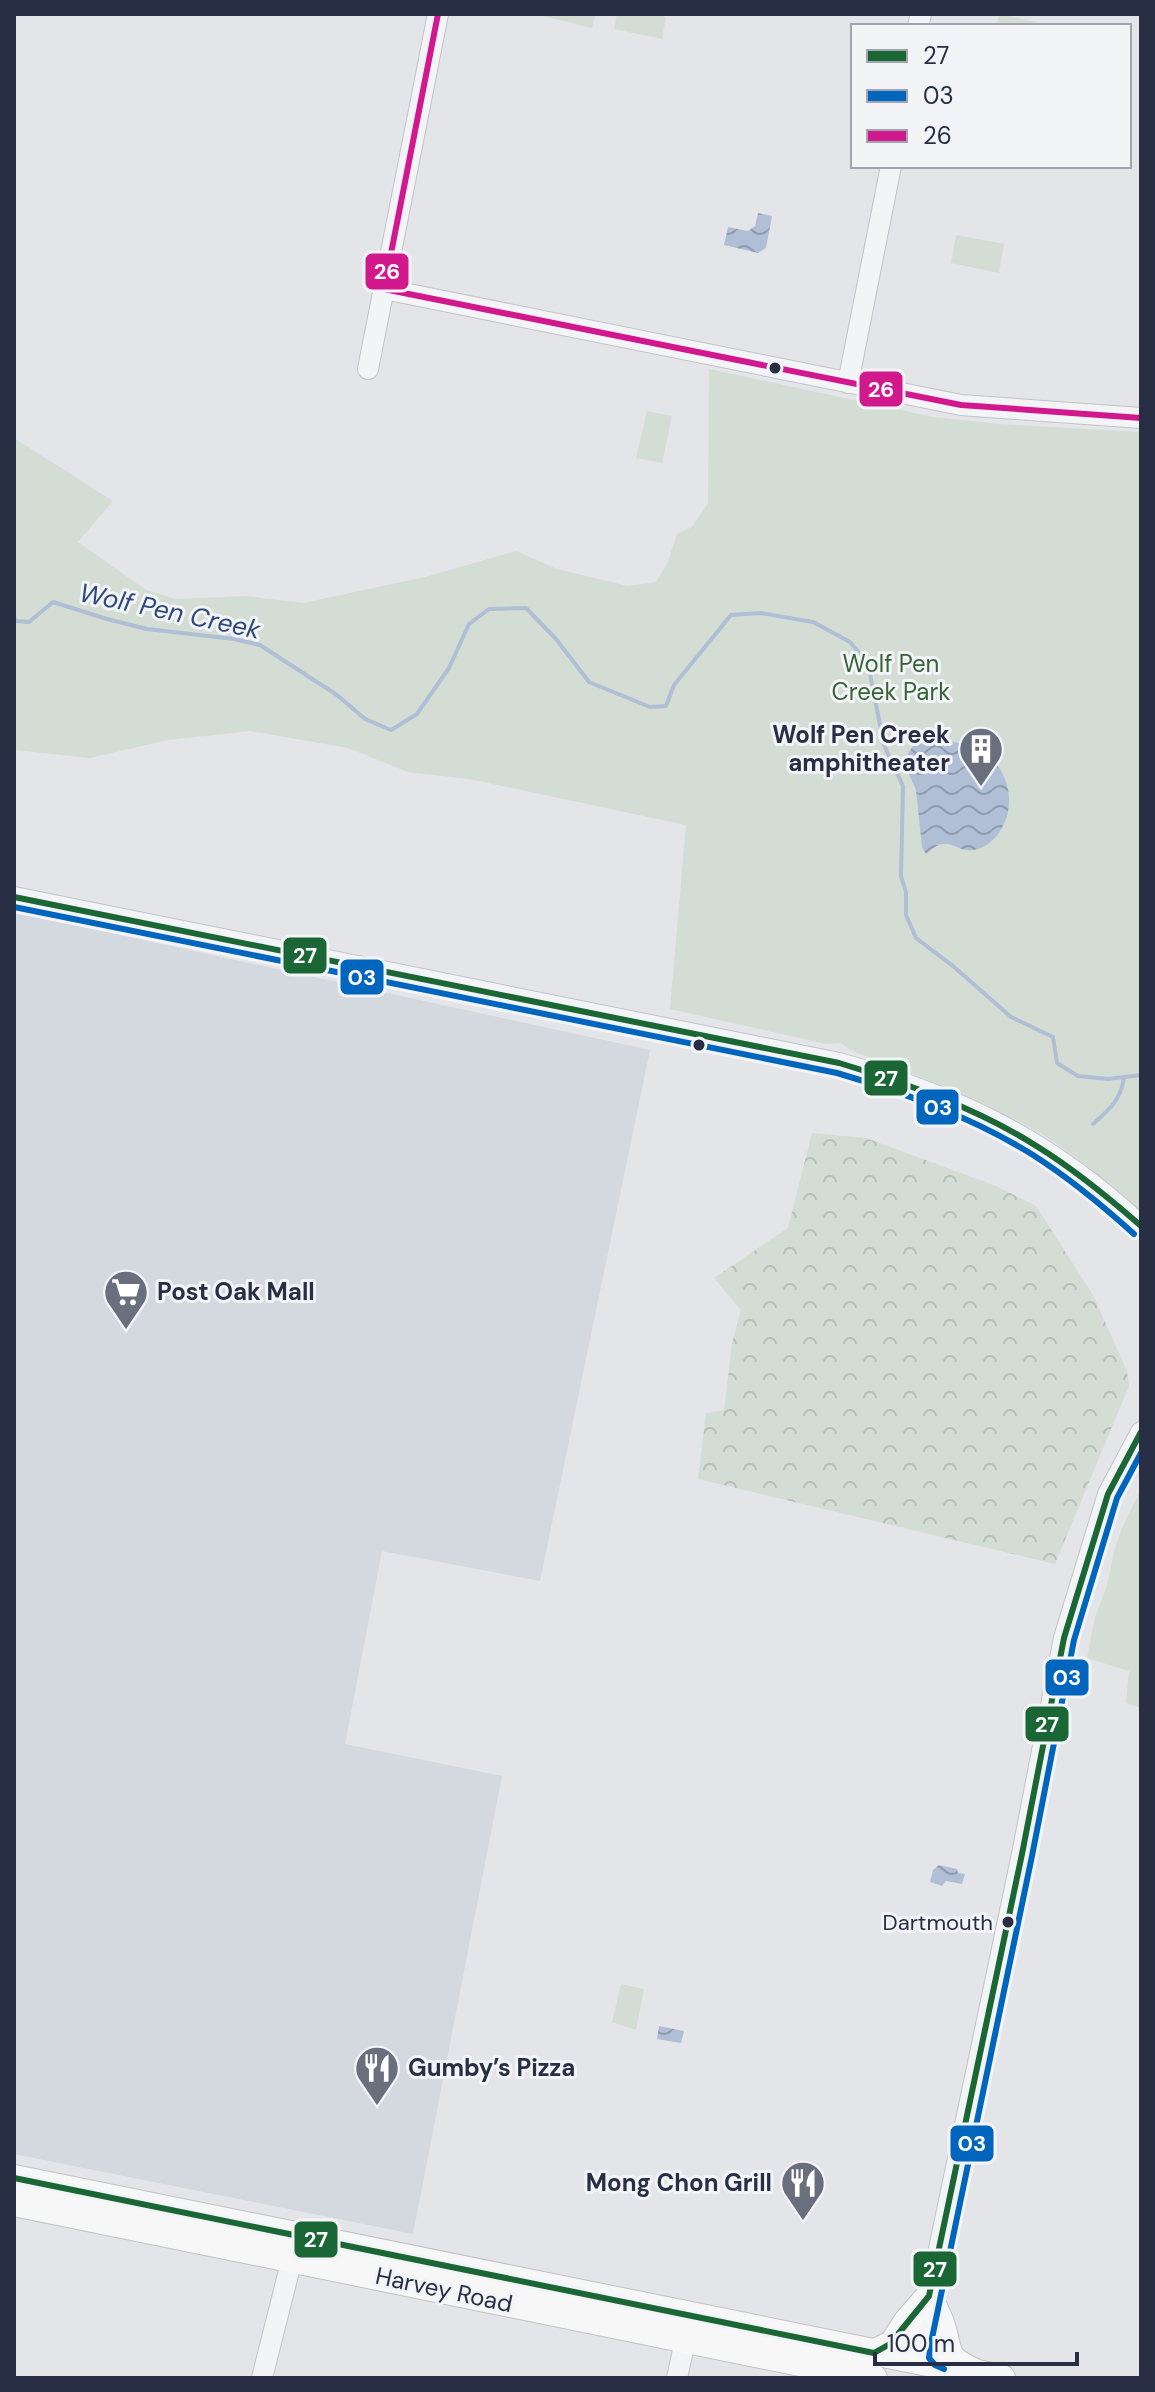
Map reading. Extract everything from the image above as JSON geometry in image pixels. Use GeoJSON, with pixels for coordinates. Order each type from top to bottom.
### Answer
{"type":"FeatureCollection","features":[{"type":"Feature","properties":{"kind":"main road","name":"Harvey Road"},"geometry":{"type":"LineString","coordinates":[[14,2178],[760,2330],[866,2368]]}},
{"type":"Feature","properties":{"kind":"main road","name":"Harvey Road"},"geometry":{"type":"LineString","coordinates":[[14,2203],[685,2341],[866,2368]]}},
{"type":"Feature","properties":{"kind":"main road"},"geometry":{"type":"LineString","coordinates":[[86,2217],[105,2209],[162,2220],[169,2219],[174,2210]]}},
{"type":"Feature","properties":{"kind":"main road"},"geometry":{"type":"LineString","coordinates":[[292,2259],[299,2249],[355,2258],[373,2250]]}},
{"type":"Feature","properties":{"kind":"main road"},"geometry":{"type":"LineString","coordinates":[[866,2368],[893,2343],[929,2296],[943,2327],[949,2355],[957,2364],[990,2375]]}},
{"type":"Feature","properties":{"kind":"main road"},"geometry":{"type":"LineString","coordinates":[[636,2304],[677,2326],[685,2341],[700,2331],[734,2336],[760,2330]]}},
{"type":"Feature","properties":{"kind":"main road"},"geometry":{"type":"LineString","coordinates":[[866,2368],[868,2364],[906,2370],[918,2362],[990,2375]]}},
{"type":"Feature","properties":{"kind":"main road"},"geometry":{"type":"LineString","coordinates":[[918,2362],[929,2373],[940,2378]]}},
{"type":"Feature","properties":{"kind":"street"},"geometry":{"type":"LineString","coordinates":[[368,369],[438,14]]}},
{"type":"Feature","properties":{"kind":"street"},"geometry":{"type":"LineString","coordinates":[[848,383],[891,168]]}},
{"type":"Feature","properties":{"kind":"street"},"geometry":{"type":"LineString","coordinates":[[384,289],[961,405],[1141,418]]}},
{"type":"Feature","properties":{"kind":"street"},"geometry":{"type":"LineString","coordinates":[[14,897],[839,1063],[882,1075],[949,1099],[1004,1125],[1060,1159],[1141,1226]]}},
{"type":"Feature","properties":{"kind":"street"},"geometry":{"type":"LineString","coordinates":[[918,2362],[1064,1638],[1108,1494],[1141,1432]]}},
{"type":"Feature","properties":{"kind":"street"},"geometry":{"type":"LineString","coordinates":[[262,2378],[292,2259]]}},
{"type":"Feature","properties":{"kind":"street"},"geometry":{"type":"LineString","coordinates":[[677,2378],[685,2341]]}},
{"type":"Feature","properties":{"kind":"shaded area"},"geometry":{"type":"Polygon","coordinates":[[[14,912],[650,1050],[540,1581],[382,1551],[345,1744],[502,1776],[413,2234],[14,2154],[14,912]]]}},
{"type":"Feature","properties":{"kind":"green space"},"geometry":{"type":"Polygon","coordinates":[[[544,14],[595,14],[592,28],[544,14]]]}},
{"type":"Feature","properties":{"kind":"green space"},"geometry":{"type":"Polygon","coordinates":[[[617,14],[666,17],[662,39],[614,29],[617,14]]]}},
{"type":"Feature","properties":{"kind":"green space"},"geometry":{"type":"Polygon","coordinates":[[[999,14],[1045,24],[997,24],[999,14]]]}},
{"type":"Feature","properties":{"kind":"green space"},"geometry":{"type":"Polygon","coordinates":[[[956,235],[1004,244],[999,273],[951,263],[956,235]]]}},
{"type":"Feature","properties":{"kind":"green space","name":"Wolf Pen Creek Park"},"geometry":{"type":"Polygon","coordinates":[[[709,369],[933,417],[1141,432],[1141,1214],[1100,1177],[1056,1144],[961,1094],[850,1050],[841,1043],[826,1044],[670,1009],[686,825],[469,779],[408,772],[348,748],[250,731],[168,740],[90,758],[14,750],[14,438],[113,501],[78,542],[146,590],[176,599],[246,596],[303,603],[425,577],[516,551],[557,569],[628,586],[656,582],[667,564],[677,534],[692,527],[708,503],[709,369]]]}},
{"type":"Feature","properties":{"kind":"green space"},"geometry":{"type":"Polygon","coordinates":[[[647,411],[672,416],[662,463],[636,458],[647,411]]]}},
{"type":"Feature","properties":{"kind":"green space"},"geometry":{"type":"Polygon","coordinates":[[[812,1133],[866,1138],[996,1186],[1036,1206],[1093,1295],[1127,1371],[1129,1386],[1055,1564],[698,1479],[706,1413],[724,1410],[732,1343],[741,1310],[714,1278],[788,1228],[812,1133]]]}},
{"type":"Feature","properties":{"kind":"green space"},"geometry":{"type":"Polygon","coordinates":[[[1141,1489],[1141,1708],[1126,1703],[1129,1671],[1087,1658],[1114,1551],[1141,1489]]]}},
{"type":"Feature","properties":{"kind":"green space"},"geometry":{"type":"Polygon","coordinates":[[[621,1984],[644,1989],[636,2030],[612,2022],[621,1984]]]}},
{"type":"Feature","properties":{"kind":"water"},"geometry":{"type":"Polygon","coordinates":[[[758,213],[772,216],[766,248],[758,253],[724,245],[728,227],[748,231],[755,226],[758,213]]]}},
{"type":"Feature","properties":{"kind":"water"},"geometry":{"type":"Polygon","coordinates":[[[934,739],[977,749],[992,759],[1005,778],[1009,801],[1004,824],[995,838],[980,848],[966,850],[945,844],[926,854],[922,847],[916,790],[903,761],[913,746],[934,739]]]}},
{"type":"Feature","properties":{"kind":"water"},"geometry":{"type":"Polygon","coordinates":[[[939,1865],[965,1874],[962,1884],[946,1881],[942,1886],[930,1882],[933,1870],[939,1865]]]}},
{"type":"Feature","properties":{"kind":"water"},"geometry":{"type":"Polygon","coordinates":[[[659,2026],[684,2031],[681,2043],[657,2039],[659,2026]]]}},
{"type":"Feature","properties":{"kind":"waterway","name":"Wolf Pen Creek"},"geometry":{"type":"LineString","coordinates":[[14,618],[29,622],[53,602],[147,629],[260,645],[337,695],[365,719],[391,730],[417,714],[449,668],[469,624],[489,609],[526,608],[556,639],[589,682],[650,707],[666,706],[674,685],[731,615],[761,613],[813,622],[850,642],[868,664],[884,745],[903,786],[901,876],[906,892],[906,915],[916,938],[1011,1017],[1053,1037],[1057,1063],[1078,1076],[1108,1079],[1141,1075]]}},
{"type":"Feature","properties":{"kind":"waterway"},"geometry":{"type":"LineString","coordinates":[[1093,1124],[1113,1104],[1124,1078]]}},
{"type":"Feature","properties":{"kind":"transit line","name":"26"},"geometry":{"type":"LineString","coordinates":[[438,14],[384,289],[961,405],[1141,418]]}},
{"type":"Feature","properties":{"kind":"transit line","name":"27"},"geometry":{"type":"LineString","coordinates":[[14,897],[839,1063],[942,1098],[991,1120],[1078,1174],[1141,1226]]}},
{"type":"Feature","properties":{"kind":"transit line","name":"03"},"geometry":{"type":"LineString","coordinates":[[14,907],[837,1073],[938,1107],[1010,1141],[1072,1182],[1134,1234]]}},
{"type":"Feature","properties":{"kind":"transit line","name":"27"},"geometry":{"type":"LineString","coordinates":[[14,2178],[874,2353],[890,2344],[929,2296],[1064,1638],[1108,1494],[1141,1432]]}},
{"type":"Feature","properties":{"kind":"transit line","name":"03"},"geometry":{"type":"LineString","coordinates":[[944,2369],[929,2358],[931,2343],[1074,1640],[1117,1498],[1141,1453]]}},
{"type":"Feature","properties":{"kind":"place","name":"Wolf Pen Creek amphitheater"},"geometry":{"type":"Point","coordinates":[981,788]}},
{"type":"Feature","properties":{"kind":"place","name":"Post Oak Mall"},"geometry":{"type":"Point","coordinates":[126,1331]}},
{"type":"Feature","properties":{"kind":"place","name":"Dartmouth"},"geometry":{"type":"Point","coordinates":[1008,1922]}},
{"type":"Feature","properties":{"kind":"place","name":"Gumby’s Pizza"},"geometry":{"type":"Point","coordinates":[377,2107]}},
{"type":"Feature","properties":{"kind":"place","name":"Mong Chon Grill"},"geometry":{"type":"Point","coordinates":[803,2222]}}]}
